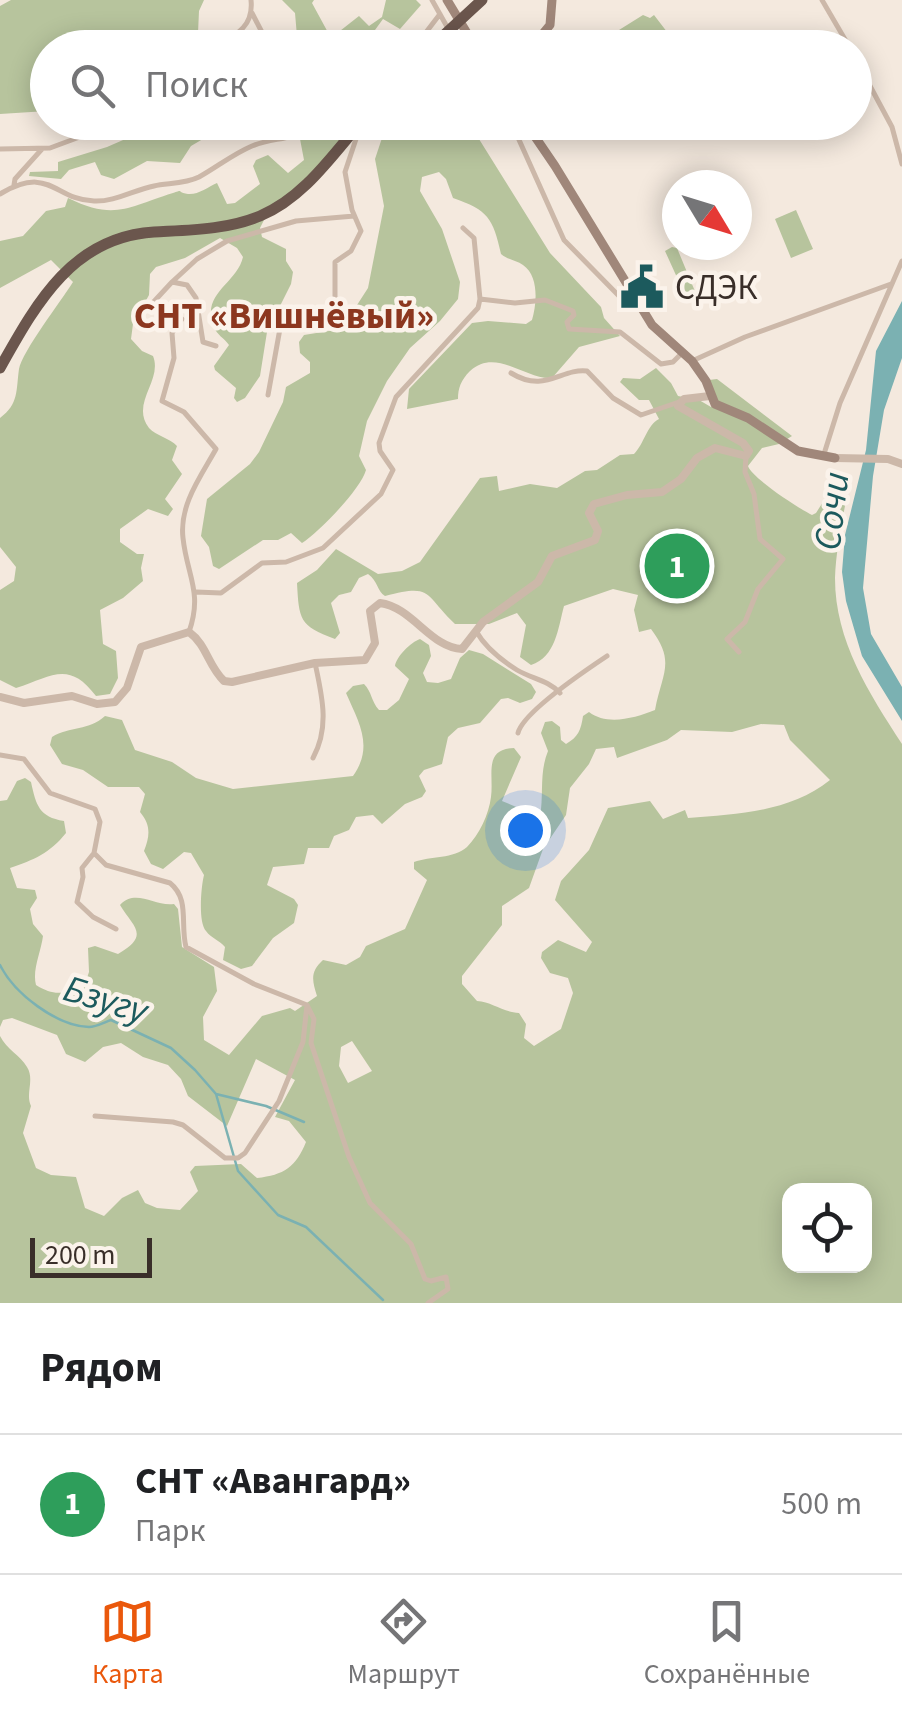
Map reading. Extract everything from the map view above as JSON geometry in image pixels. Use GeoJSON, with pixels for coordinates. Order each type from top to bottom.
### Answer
{"type":"FeatureCollection","features":[{"type":"Feature","properties":{"kind":"highway"},"geometry":{"type":"LineString","coordinates":[[450,30],[482,0]]}},
{"type":"Feature","properties":{"kind":"highway"},"geometry":{"type":"LineString","coordinates":[[0,368],[26,320],[53,282],[82,256],[119,238],[231,226],[263,215],[293,196],[344,140]]}},
{"type":"Feature","properties":{"kind":"main road"},"geometry":{"type":"LineString","coordinates":[[447,0],[465,30]]}},
{"type":"Feature","properties":{"kind":"main road"},"geometry":{"type":"LineString","coordinates":[[545,30],[550,24],[552,0]]}},
{"type":"Feature","properties":{"kind":"main road"},"geometry":{"type":"LineString","coordinates":[[538,140],[652,325],[692,361],[719,407],[748,418],[798,450],[829,457]]}},
{"type":"Feature","properties":{"kind":"street"},"geometry":{"type":"LineString","coordinates":[[251,0],[252,13],[261,30]]}},
{"type":"Feature","properties":{"kind":"street"},"geometry":{"type":"LineString","coordinates":[[432,0],[449,30]]}},
{"type":"Feature","properties":{"kind":"street"},"geometry":{"type":"LineString","coordinates":[[822,0],[840,30]]}},
{"type":"Feature","properties":{"kind":"street"},"geometry":{"type":"LineString","coordinates":[[243,30],[252,13]]}},
{"type":"Feature","properties":{"kind":"street"},"geometry":{"type":"LineString","coordinates":[[428,30],[440,14]]}},
{"type":"Feature","properties":{"kind":"street"},"geometry":{"type":"LineString","coordinates":[[872,89],[886,115],[902,164]]}},
{"type":"Feature","properties":{"kind":"street"},"geometry":{"type":"LineString","coordinates":[[0,148],[42,150],[76,140]]}},
{"type":"Feature","properties":{"kind":"street"},"geometry":{"type":"LineString","coordinates":[[0,194],[31,182],[48,184],[84,200],[113,199],[193,179],[233,155],[278,140]]}},
{"type":"Feature","properties":{"kind":"street"},"geometry":{"type":"LineString","coordinates":[[268,395],[281,323],[287,318],[330,318],[334,314],[335,262],[352,251],[361,231],[345,172],[355,140]]}},
{"type":"Feature","properties":{"kind":"street"},"geometry":{"type":"LineString","coordinates":[[519,140],[564,240],[620,298],[629,303],[636,300]]}},
{"type":"Feature","properties":{"kind":"street"},"geometry":{"type":"LineString","coordinates":[[14,186],[15,179],[42,150]]}},
{"type":"Feature","properties":{"kind":"street"},"geometry":{"type":"LineString","coordinates":[[147,309],[197,259],[227,240],[296,221],[354,216]]}},
{"type":"Feature","properties":{"kind":"street"},"geometry":{"type":"LineString","coordinates":[[196,592],[222,592],[262,563],[286,562],[316,552],[381,494],[394,470],[380,452],[379,443],[396,397],[474,315],[480,300],[474,238],[463,228]]}},
{"type":"Feature","properties":{"kind":"street"},"geometry":{"type":"LineString","coordinates":[[902,261],[840,403],[829,457],[888,459],[902,464]]}},
{"type":"Feature","properties":{"kind":"street"},"geometry":{"type":"LineString","coordinates":[[172,282],[188,284],[196,298],[203,342],[216,346]]}},
{"type":"Feature","properties":{"kind":"street"},"geometry":{"type":"LineString","coordinates":[[692,361],[732,342],[891,284]]}},
{"type":"Feature","properties":{"kind":"street"},"geometry":{"type":"LineString","coordinates":[[480,300],[554,302],[573,310],[566,326],[573,330],[620,332],[661,364],[673,362],[684,352]]}},
{"type":"Feature","properties":{"kind":"street"},"geometry":{"type":"LineString","coordinates":[[182,319],[172,333],[174,358],[162,401],[184,412],[216,449],[192,492],[183,526],[182,537],[196,592],[190,632]]}},
{"type":"Feature","properties":{"kind":"street"},"geometry":{"type":"LineString","coordinates":[[511,373],[522,379],[549,380],[587,370],[613,398],[640,415],[710,396]]}},
{"type":"Feature","properties":{"kind":"street"},"geometry":{"type":"LineString","coordinates":[[679,402],[681,410],[744,443],[749,451],[745,472],[754,494],[760,539],[782,559],[753,598],[745,622],[727,638],[739,652]]}},
{"type":"Feature","properties":{"kind":"street"},"geometry":{"type":"LineString","coordinates":[[190,632],[205,648],[210,663],[224,681],[232,682],[369,657],[376,643],[369,614],[380,603],[396,607],[458,650],[465,648],[475,630],[538,582],[552,556],[592,542],[598,533],[591,508],[627,495],[662,492],[681,479],[696,458],[715,448],[746,456]]}},
{"type":"Feature","properties":{"kind":"street"},"geometry":{"type":"LineString","coordinates":[[475,630],[484,645],[518,671],[543,680],[560,693]]}},
{"type":"Feature","properties":{"kind":"street"},"geometry":{"type":"LineString","coordinates":[[0,697],[24,703],[72,696],[97,704],[115,702],[128,688],[141,648],[190,632]]}},
{"type":"Feature","properties":{"kind":"street"},"geometry":{"type":"LineString","coordinates":[[518,733],[543,700],[560,693],[607,656]]}},
{"type":"Feature","properties":{"kind":"street"},"geometry":{"type":"LineString","coordinates":[[313,758],[319,748],[324,710],[315,664]]}},
{"type":"Feature","properties":{"kind":"street"},"geometry":{"type":"LineString","coordinates":[[0,755],[24,759],[50,793],[95,809],[100,822],[94,853],[84,864],[77,898],[80,906],[116,929]]}},
{"type":"Feature","properties":{"kind":"street"},"geometry":{"type":"LineString","coordinates":[[94,853],[106,864],[170,883],[178,890],[183,899],[183,935],[193,952],[254,984],[307,1004],[314,1019],[311,1043],[365,1194],[376,1210],[406,1237],[425,1279],[446,1277],[448,1289],[428,1303]]}},
{"type":"Feature","properties":{"kind":"street"},"geometry":{"type":"LineString","coordinates":[[95,1116],[174,1122],[225,1158],[244,1153],[279,1102],[303,1042],[307,1004]]}},
{"type":"Feature","properties":{"kind":"green space"},"geometry":{"type":"Polygon","coordinates":[[[11,0],[204,0],[198,30],[30,30],[30,112],[0,114],[0,6],[11,0]]]}},
{"type":"Feature","properties":{"kind":"green space"},"geometry":{"type":"Polygon","coordinates":[[[282,0],[314,0],[312,3],[327,30],[296,30],[295,13],[282,0]]]}},
{"type":"Feature","properties":{"kind":"green space"},"geometry":{"type":"Polygon","coordinates":[[[386,0],[416,0],[421,5],[400,29],[383,19],[375,30],[341,30],[359,16],[369,26],[382,17],[386,0]]]}},
{"type":"Feature","properties":{"kind":"green space"},"geometry":{"type":"Polygon","coordinates":[[[643,15],[654,15],[666,30],[619,30],[643,15]]]}},
{"type":"Feature","properties":{"kind":"green space"},"geometry":{"type":"Polygon","coordinates":[[[123,140],[201,140],[191,146],[180,163],[147,161],[114,179],[101,175],[95,162],[69,170],[61,179],[29,176],[30,172],[58,171],[58,162],[123,140]]]}},
{"type":"Feature","properties":{"kind":"green space"},"geometry":{"type":"Polygon","coordinates":[[[300,140],[348,140],[260,228],[262,237],[286,249],[286,261],[293,272],[267,332],[260,376],[245,398],[237,402],[236,388],[215,370],[229,345],[215,330],[211,315],[215,297],[243,257],[237,248],[220,238],[185,258],[156,267],[150,274],[149,295],[133,324],[131,339],[153,356],[155,365],[144,419],[152,431],[177,446],[172,460],[182,474],[165,499],[173,509],[168,516],[148,509],[120,529],[120,542],[137,554],[144,554],[143,581],[100,610],[103,644],[116,651],[118,678],[110,694],[96,696],[68,674],[16,688],[0,680],[0,590],[14,581],[16,567],[0,547],[0,418],[14,402],[19,369],[27,351],[73,282],[51,260],[0,288],[0,241],[23,236],[46,211],[65,207],[68,198],[98,209],[121,209],[179,191],[195,193],[217,183],[227,204],[235,203],[260,184],[253,166],[256,160],[268,155],[288,173],[304,160],[300,140]]]}},
{"type":"Feature","properties":{"kind":"green space"},"geometry":{"type":"Polygon","coordinates":[[[381,140],[480,140],[550,253],[601,307],[604,318],[620,336],[579,347],[552,378],[500,363],[480,364],[464,378],[458,399],[407,409],[409,389],[472,323],[526,324],[532,320],[536,298],[532,276],[523,265],[501,254],[487,217],[453,198],[439,172],[422,177],[420,191],[442,229],[460,282],[458,299],[410,348],[387,381],[367,421],[359,456],[366,470],[338,510],[302,543],[291,533],[278,540],[263,540],[219,569],[213,566],[209,547],[201,536],[207,499],[250,464],[283,402],[286,387],[310,373],[310,362],[300,353],[299,342],[304,335],[335,330],[348,319],[368,288],[384,206],[375,159],[381,140]]]}},
{"type":"Feature","properties":{"kind":"green space"},"geometry":{"type":"Polygon","coordinates":[[[796,210],[813,249],[791,258],[775,219],[796,210]]]}},
{"type":"Feature","properties":{"kind":"green space"},"geometry":{"type":"Polygon","coordinates":[[[669,260],[682,260],[699,301],[685,295],[669,260]]]}},
{"type":"Feature","properties":{"kind":"green space"},"geometry":{"type":"Polygon","coordinates":[[[656,368],[678,396],[711,407],[716,402],[709,380],[717,379],[792,436],[762,448],[748,466],[766,485],[812,515],[840,475],[850,477],[835,578],[841,623],[866,686],[902,744],[902,1303],[0,1303],[0,1036],[29,1072],[31,1106],[23,1133],[36,1168],[51,1175],[76,1177],[85,1208],[104,1216],[122,1198],[138,1190],[145,1203],[180,1210],[198,1191],[190,1172],[195,1166],[241,1164],[257,1178],[266,1177],[293,1164],[306,1142],[289,1121],[275,1117],[295,1080],[256,1059],[227,1126],[188,1096],[181,1079],[168,1065],[143,1057],[121,1043],[103,1047],[85,1062],[66,1054],[57,1035],[12,1018],[3,1020],[0,1027],[0,801],[7,800],[17,781],[25,778],[31,782],[44,813],[64,821],[66,833],[54,846],[10,868],[17,888],[35,890],[37,898],[30,909],[33,924],[43,936],[36,985],[60,993],[85,984],[88,948],[95,946],[118,954],[134,941],[134,925],[120,905],[139,898],[174,904],[178,909],[182,947],[214,967],[217,991],[203,1017],[204,1040],[229,1055],[262,1016],[290,1008],[295,1011],[317,996],[313,976],[323,960],[346,965],[360,957],[366,946],[405,929],[427,880],[414,869],[414,862],[455,854],[471,842],[488,810],[492,765],[498,753],[514,748],[521,757],[502,801],[540,817],[548,751],[541,733],[545,722],[552,721],[560,727],[561,740],[566,744],[576,736],[583,716],[589,712],[613,720],[655,710],[665,668],[659,640],[651,629],[639,632],[634,610],[638,595],[613,589],[564,606],[551,649],[531,665],[520,657],[526,625],[517,613],[489,624],[455,624],[427,594],[412,591],[385,596],[368,574],[359,578],[351,592],[339,595],[331,603],[340,633],[335,639],[303,620],[297,583],[317,570],[336,549],[378,574],[402,571],[420,562],[480,478],[497,476],[499,491],[530,484],[557,488],[620,455],[634,454],[659,419],[649,400],[639,400],[620,382],[623,378],[640,379],[656,368]],[[761,724],[732,732],[681,730],[667,740],[617,758],[614,747],[596,749],[570,788],[566,815],[543,849],[529,888],[502,906],[502,925],[462,976],[462,984],[477,1001],[519,1013],[526,1024],[524,1038],[534,1046],[561,1029],[573,993],[568,978],[550,973],[541,958],[542,952],[558,940],[586,952],[592,942],[555,900],[561,881],[589,850],[608,808],[650,801],[663,819],[685,810],[688,818],[744,813],[798,799],[830,780],[790,740],[784,725],[761,724]],[[352,1041],[341,1047],[339,1066],[348,1083],[372,1071],[352,1041]]]}},
{"type":"Feature","properties":{"kind":"green space"},"geometry":{"type":"Polygon","coordinates":[[[420,639],[429,645],[431,656],[423,673],[427,682],[451,679],[460,658],[469,650],[483,654],[531,684],[536,692],[532,699],[520,703],[501,699],[480,723],[458,728],[448,737],[442,764],[424,770],[419,776],[426,791],[422,797],[405,804],[382,824],[373,815],[356,817],[349,830],[334,836],[329,848],[308,848],[304,864],[273,867],[267,885],[298,905],[294,923],[273,938],[252,966],[241,969],[223,960],[225,947],[203,927],[204,875],[191,853],[184,852],[163,869],[151,864],[144,851],[148,831],[140,812],[145,794],[139,787],[108,787],[83,770],[62,764],[50,745],[52,737],[105,716],[122,720],[135,750],[172,762],[196,778],[233,789],[353,776],[363,755],[363,744],[346,693],[353,686],[364,684],[379,710],[387,710],[399,700],[409,679],[395,666],[396,662],[404,650],[420,639]]]}},
{"type":"Feature","properties":{"kind":"water"},"geometry":{"type":"Polygon","coordinates":[[[902,301],[902,358],[884,410],[873,476],[863,588],[871,634],[902,687],[902,721],[862,656],[842,572],[845,535],[866,450],[876,351],[902,301]]]}},
{"type":"Feature","properties":{"kind":"waterway","name":"Бзугу"},"geometry":{"type":"LineString","coordinates":[[0,965],[26,997],[63,1021],[89,1027],[111,1020],[171,1048],[216,1094],[238,1171],[278,1215],[306,1227],[383,1300]]}},
{"type":"Feature","properties":{"kind":"waterway"},"geometry":{"type":"LineString","coordinates":[[216,1094],[266,1106],[304,1122]]}},
{"type":"Feature","properties":{"kind":"place","name":"СДЭК"},"geometry":{"type":"Point","coordinates":[642,287]}},
{"type":"Feature","properties":{"kind":"place","name":"СНТ «Авангард»"},"geometry":{"type":"Point","coordinates":[677,566]}},
{"type":"Feature","properties":{"kind":"district","name":"СНТ «Вишнёвый»"},"geometry":{"type":"Point","coordinates":[284,315]}},
{"type":"Feature","properties":{"kind":"water label","name":"Сочи"},"geometry":{"type":"Point","coordinates":[831,511]}}]}
